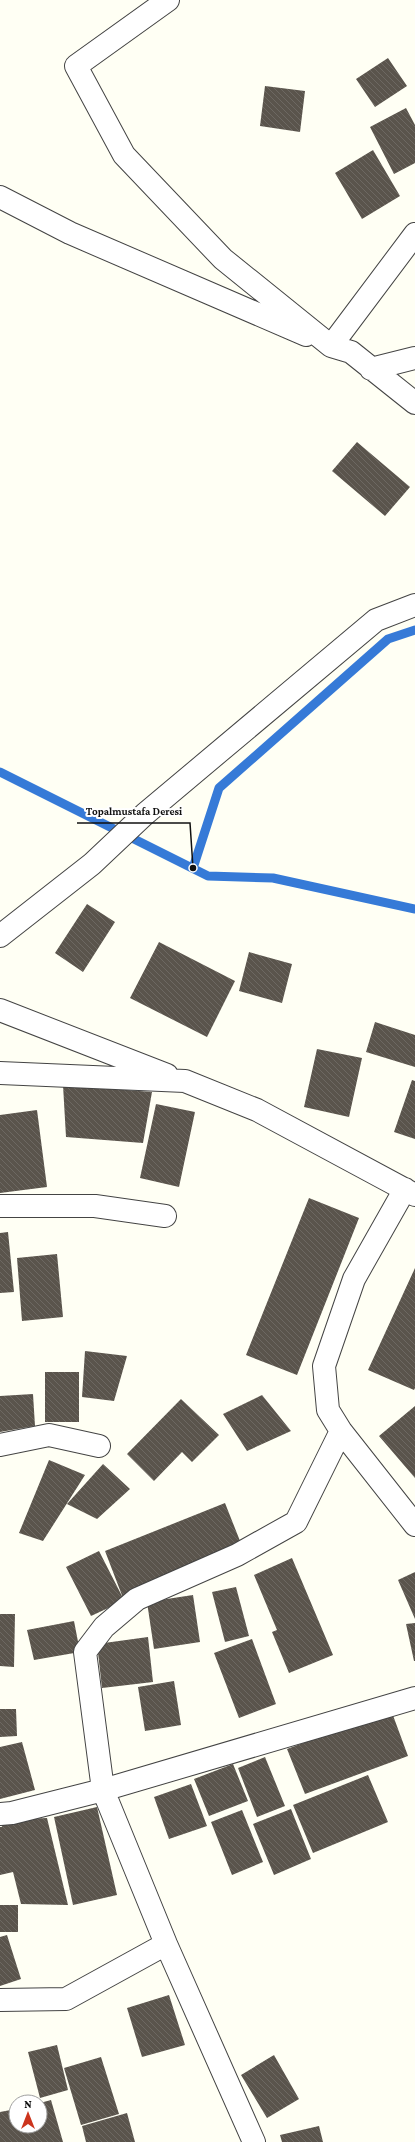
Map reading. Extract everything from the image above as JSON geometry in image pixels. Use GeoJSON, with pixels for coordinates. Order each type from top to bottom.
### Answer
{"type":"FeatureCollection","features":[{"type":"Feature","properties":{"kind":"street"},"geometry":{"type":"LineString","coordinates":[[168,0],[76,66],[124,155],[223,260],[331,346]]}},
{"type":"Feature","properties":{"kind":"street"},"geometry":{"type":"LineString","coordinates":[[0,197],[70,233],[331,346],[351,352],[415,403]]}},
{"type":"Feature","properties":{"kind":"street"},"geometry":{"type":"LineString","coordinates":[[331,346],[415,234]]}},
{"type":"Feature","properties":{"kind":"street"},"geometry":{"type":"LineString","coordinates":[[371,369],[415,358]]}},
{"type":"Feature","properties":{"kind":"street"},"geometry":{"type":"LineString","coordinates":[[0,936],[92,864],[145,814],[376,620],[415,605]]}},
{"type":"Feature","properties":{"kind":"street"},"geometry":{"type":"LineString","coordinates":[[0,1010],[257,1110],[410,1192],[354,1279],[324,1366],[328,1410],[341,1431],[415,1525]]}},
{"type":"Feature","properties":{"kind":"street"},"geometry":{"type":"LineString","coordinates":[[0,1073],[185,1081]]}},
{"type":"Feature","properties":{"kind":"street"},"geometry":{"type":"LineString","coordinates":[[0,1206],[95,1206],[164,1216]]}},
{"type":"Feature","properties":{"kind":"street"},"geometry":{"type":"LineString","coordinates":[[254,2142],[166,1944],[103,1790],[85,1652],[104,1627],[137,1598],[237,1555],[296,1522],[341,1431]]}},
{"type":"Feature","properties":{"kind":"street"},"geometry":{"type":"LineString","coordinates":[[0,1445],[49,1435],[99,1446]]}},
{"type":"Feature","properties":{"kind":"street"},"geometry":{"type":"LineString","coordinates":[[0,1814],[12,1813],[103,1790],[415,1698]]}},
{"type":"Feature","properties":{"kind":"street"},"geometry":{"type":"LineString","coordinates":[[0,2000],[66,1999],[166,1944]]}},
{"type":"Feature","properties":{"kind":"building"},"geometry":{"type":"Polygon","coordinates":[[[388,58],[407,86],[375,107],[356,79],[388,58]]]}},
{"type":"Feature","properties":{"kind":"building"},"geometry":{"type":"Polygon","coordinates":[[[265,86],[305,91],[300,132],[260,126],[265,86]]]}},
{"type":"Feature","properties":{"kind":"building"},"geometry":{"type":"Polygon","coordinates":[[[406,108],[415,125],[415,163],[394,174],[370,127],[406,108]]]}},
{"type":"Feature","properties":{"kind":"building"},"geometry":{"type":"Polygon","coordinates":[[[373,150],[400,196],[362,219],[335,173],[373,150]]]}},
{"type":"Feature","properties":{"kind":"building"},"geometry":{"type":"Polygon","coordinates":[[[357,442],[410,487],[385,516],[332,471],[357,442]]]}},
{"type":"Feature","properties":{"kind":"building"},"geometry":{"type":"Polygon","coordinates":[[[87,904],[115,922],[83,972],[55,953],[87,904]]]}},
{"type":"Feature","properties":{"kind":"building"},"geometry":{"type":"Polygon","coordinates":[[[159,942],[235,981],[207,1037],[130,998],[159,942]]]}},
{"type":"Feature","properties":{"kind":"building"},"geometry":{"type":"Polygon","coordinates":[[[249,952],[292,964],[282,1003],[239,991],[249,952]]]}},
{"type":"Feature","properties":{"kind":"building"},"geometry":{"type":"Polygon","coordinates":[[[375,1022],[415,1035],[415,1067],[366,1052],[375,1022]]]}},
{"type":"Feature","properties":{"kind":"building"},"geometry":{"type":"Polygon","coordinates":[[[317,1049],[362,1058],[349,1117],[304,1107],[317,1049]]]}},
{"type":"Feature","properties":{"kind":"building"},"geometry":{"type":"Polygon","coordinates":[[[412,1080],[415,1081],[415,1139],[394,1132],[412,1080]]]}},
{"type":"Feature","properties":{"kind":"building"},"geometry":{"type":"Polygon","coordinates":[[[63,1085],[152,1092],[143,1143],[66,1137],[63,1085]]]}},
{"type":"Feature","properties":{"kind":"building"},"geometry":{"type":"Polygon","coordinates":[[[156,1104],[195,1112],[179,1187],[140,1178],[156,1104]]]}},
{"type":"Feature","properties":{"kind":"building"},"geometry":{"type":"Polygon","coordinates":[[[37,1110],[47,1187],[0,1193],[0,1115],[37,1110]]]}},
{"type":"Feature","properties":{"kind":"building"},"geometry":{"type":"Polygon","coordinates":[[[309,1198],[359,1218],[297,1375],[246,1355],[309,1198]]]}},
{"type":"Feature","properties":{"kind":"building"},"geometry":{"type":"Polygon","coordinates":[[[8,1232],[14,1292],[0,1293],[0,1233],[8,1232]]]}},
{"type":"Feature","properties":{"kind":"building"},"geometry":{"type":"Polygon","coordinates":[[[57,1254],[63,1317],[22,1321],[17,1258],[57,1254]]]}},
{"type":"Feature","properties":{"kind":"building"},"geometry":{"type":"Polygon","coordinates":[[[415,1268],[415,1388],[414,1390],[368,1370],[415,1268]]]}},
{"type":"Feature","properties":{"kind":"building"},"geometry":{"type":"Polygon","coordinates":[[[85,1351],[127,1356],[114,1401],[82,1397],[85,1351]]]}},
{"type":"Feature","properties":{"kind":"building"},"geometry":{"type":"Polygon","coordinates":[[[45,1372],[79,1372],[79,1422],[45,1422],[45,1372]]]}},
{"type":"Feature","properties":{"kind":"building"},"geometry":{"type":"Polygon","coordinates":[[[33,1394],[35,1426],[0,1432],[0,1396],[33,1394]]]}},
{"type":"Feature","properties":{"kind":"building"},"geometry":{"type":"Polygon","coordinates":[[[262,1395],[291,1431],[247,1451],[223,1414],[262,1395]]]}},
{"type":"Feature","properties":{"kind":"building"},"geometry":{"type":"Polygon","coordinates":[[[181,1399],[219,1435],[192,1462],[182,1452],[154,1481],[127,1454],[181,1399]]]}},
{"type":"Feature","properties":{"kind":"building"},"geometry":{"type":"Polygon","coordinates":[[[415,1406],[415,1478],[379,1436],[415,1406]]]}},
{"type":"Feature","properties":{"kind":"building"},"geometry":{"type":"Polygon","coordinates":[[[49,1460],[85,1475],[43,1541],[19,1533],[49,1460]]]}},
{"type":"Feature","properties":{"kind":"building"},"geometry":{"type":"Polygon","coordinates":[[[103,1464],[130,1489],[97,1519],[67,1504],[103,1464]]]}},
{"type":"Feature","properties":{"kind":"building"},"geometry":{"type":"Polygon","coordinates":[[[225,1503],[242,1546],[91,1616],[66,1567],[99,1551],[123,1598],[105,1551],[225,1503]]]}},
{"type":"Feature","properties":{"kind":"building"},"geometry":{"type":"Polygon","coordinates":[[[292,1558],[333,1655],[289,1673],[272,1632],[277,1630],[254,1575],[292,1558]]]}},
{"type":"Feature","properties":{"kind":"building"},"geometry":{"type":"Polygon","coordinates":[[[415,1572],[415,1619],[398,1580],[415,1572]]]}},
{"type":"Feature","properties":{"kind":"building"},"geometry":{"type":"Polygon","coordinates":[[[236,1587],[249,1636],[225,1642],[212,1592],[236,1587]]]}},
{"type":"Feature","properties":{"kind":"building"},"geometry":{"type":"Polygon","coordinates":[[[193,1595],[200,1642],[154,1649],[147,1602],[193,1595]]]}},
{"type":"Feature","properties":{"kind":"building"},"geometry":{"type":"Polygon","coordinates":[[[0,1614],[15,1614],[14,1667],[0,1666],[0,1614]]]}},
{"type":"Feature","properties":{"kind":"building"},"geometry":{"type":"Polygon","coordinates":[[[74,1621],[80,1652],[34,1660],[27,1630],[74,1621]]]}},
{"type":"Feature","properties":{"kind":"building"},"geometry":{"type":"Polygon","coordinates":[[[415,1623],[415,1661],[414,1661],[406,1624],[415,1623]]]}},
{"type":"Feature","properties":{"kind":"building"},"geometry":{"type":"Polygon","coordinates":[[[148,1637],[153,1682],[102,1688],[97,1644],[148,1637]]]}},
{"type":"Feature","properties":{"kind":"building"},"geometry":{"type":"Polygon","coordinates":[[[252,1639],[276,1704],[239,1718],[214,1653],[252,1639]]]}},
{"type":"Feature","properties":{"kind":"building"},"geometry":{"type":"Polygon","coordinates":[[[174,1681],[181,1725],[145,1731],[138,1687],[174,1681]]]}},
{"type":"Feature","properties":{"kind":"building"},"geometry":{"type":"Polygon","coordinates":[[[0,1709],[16,1709],[17,1736],[0,1737],[0,1709]]]}},
{"type":"Feature","properties":{"kind":"building"},"geometry":{"type":"Polygon","coordinates":[[[391,1710],[408,1756],[305,1794],[287,1749],[391,1710]]]}},
{"type":"Feature","properties":{"kind":"building"},"geometry":{"type":"Polygon","coordinates":[[[22,1742],[35,1790],[0,1799],[0,1747],[22,1742]]]}},
{"type":"Feature","properties":{"kind":"building"},"geometry":{"type":"Polygon","coordinates":[[[265,1757],[285,1806],[257,1817],[238,1768],[265,1757]]]}},
{"type":"Feature","properties":{"kind":"building"},"geometry":{"type":"Polygon","coordinates":[[[233,1764],[248,1801],[209,1816],[194,1779],[233,1764]]]}},
{"type":"Feature","properties":{"kind":"building"},"geometry":{"type":"Polygon","coordinates":[[[368,1775],[388,1822],[313,1853],[293,1805],[368,1775]]]}},
{"type":"Feature","properties":{"kind":"building"},"geometry":{"type":"Polygon","coordinates":[[[191,1784],[207,1826],[169,1839],[154,1797],[191,1784]]]}},
{"type":"Feature","properties":{"kind":"building"},"geometry":{"type":"Polygon","coordinates":[[[97,1807],[117,1895],[73,1905],[54,1817],[97,1807]]]}},
{"type":"Feature","properties":{"kind":"building"},"geometry":{"type":"Polygon","coordinates":[[[291,1809],[311,1859],[274,1875],[253,1824],[291,1809]]]}},
{"type":"Feature","properties":{"kind":"building"},"geometry":{"type":"Polygon","coordinates":[[[242,1810],[263,1862],[232,1875],[211,1822],[242,1810]]]}},
{"type":"Feature","properties":{"kind":"building"},"geometry":{"type":"Polygon","coordinates":[[[47,1818],[68,1905],[21,1904],[13,1872],[0,1875],[0,1827],[2,1827],[0,1820],[47,1818]]]}},
{"type":"Feature","properties":{"kind":"building"},"geometry":{"type":"Polygon","coordinates":[[[0,1905],[18,1905],[18,1932],[0,1932],[0,1905]]]}},
{"type":"Feature","properties":{"kind":"building"},"geometry":{"type":"Polygon","coordinates":[[[7,1935],[21,1979],[0,1986],[0,1937],[7,1935]]]}},
{"type":"Feature","properties":{"kind":"building"},"geometry":{"type":"Polygon","coordinates":[[[169,1995],[185,2045],[142,2057],[127,2008],[169,1995]]]}},
{"type":"Feature","properties":{"kind":"building"},"geometry":{"type":"Polygon","coordinates":[[[57,2045],[68,2090],[48,2096],[48,2094],[39,2094],[28,2052],[57,2045]]]}},
{"type":"Feature","properties":{"kind":"building"},"geometry":{"type":"Polygon","coordinates":[[[274,2055],[299,2099],[267,2118],[241,2075],[274,2055]]]}},
{"type":"Feature","properties":{"kind":"building"},"geometry":{"type":"Polygon","coordinates":[[[101,2057],[119,2114],[81,2125],[64,2068],[101,2057]]]}},
{"type":"Feature","properties":{"kind":"building"},"geometry":{"type":"Polygon","coordinates":[[[51,2100],[63,2142],[0,2142],[0,2112],[8,2110],[8,2134],[48,2134],[48,2101],[51,2100]]]}},
{"type":"Feature","properties":{"kind":"building"},"geometry":{"type":"Polygon","coordinates":[[[127,2113],[135,2142],[86,2142],[82,2126],[127,2113]]]}},
{"type":"Feature","properties":{"kind":"building"},"geometry":{"type":"Polygon","coordinates":[[[319,2126],[323,2142],[282,2142],[280,2135],[319,2126]]]}},
{"type":"Feature","properties":{"kind":"waterway"},"geometry":{"type":"LineString","coordinates":[[193,868],[219,788],[388,639],[415,630]]}},
{"type":"Feature","properties":{"kind":"waterway"},"geometry":{"type":"LineString","coordinates":[[0,772],[208,876],[273,878],[415,909]]}},
{"type":"Feature","properties":{"kind":"place","name":"Topalmustafa Deresi"},"geometry":{"type":"Point","coordinates":[193,868]}}]}
